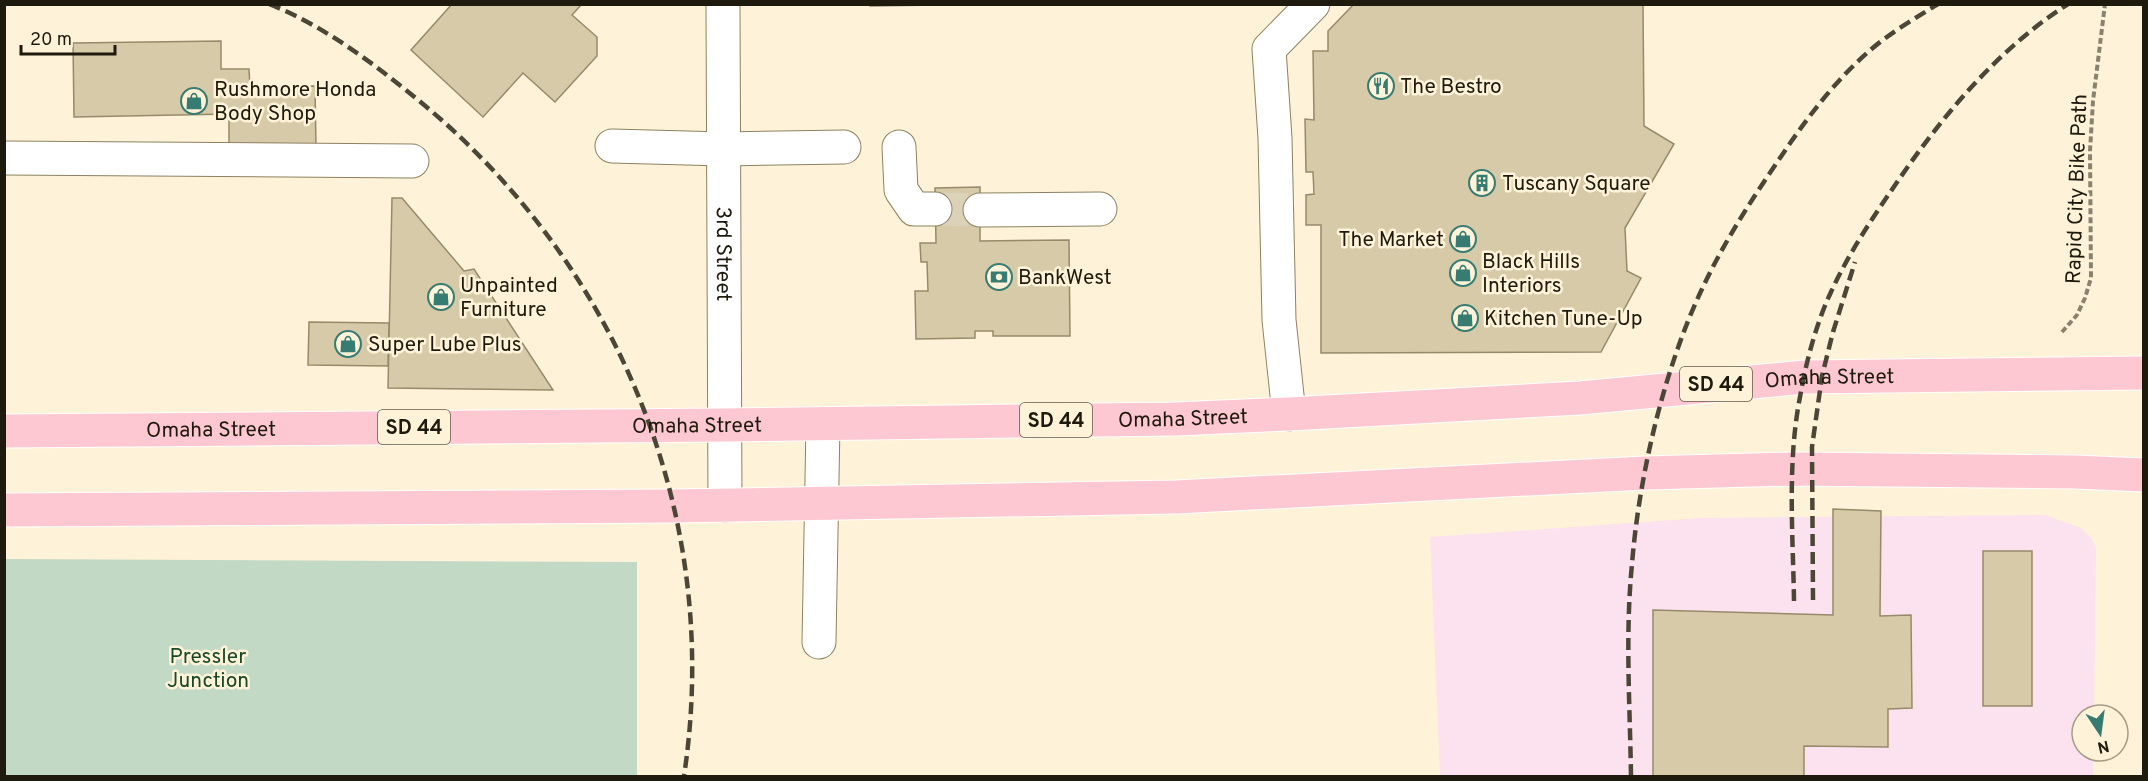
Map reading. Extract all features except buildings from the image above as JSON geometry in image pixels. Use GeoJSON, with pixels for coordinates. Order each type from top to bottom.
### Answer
{"type":"FeatureCollection","features":[{"type":"Feature","properties":{"kind":"main road","name":"Omaha Street"},"geometry":{"type":"LineString","coordinates":[[4,431],[1175,419],[1580,398],[1805,376],[2144,372]]}},
{"type":"Feature","properties":{"kind":"main road"},"geometry":{"type":"LineString","coordinates":[[4,510],[821,504],[1176,497],[1646,473],[1793,469],[2075,472],[2144,475]]}},
{"type":"Feature","properties":{"kind":"street","name":"3rd Street"},"geometry":{"type":"LineString","coordinates":[[723,4],[725,505]]}},
{"type":"Feature","properties":{"kind":"street"},"geometry":{"type":"LineString","coordinates":[[1289,414],[1279,320],[1275,138],[1269,49],[1313,4]]}},
{"type":"Feature","properties":{"kind":"street"},"geometry":{"type":"LineString","coordinates":[[612,146],[724,149],[844,147]]}},
{"type":"Feature","properties":{"kind":"street"},"geometry":{"type":"LineString","coordinates":[[898,147],[901,190],[914,208],[935,209]]}},
{"type":"Feature","properties":{"kind":"street"},"geometry":{"type":"LineString","coordinates":[[4,158],[412,161]]}},
{"type":"Feature","properties":{"kind":"street"},"geometry":{"type":"LineString","coordinates":[[980,210],[1100,209]]}},
{"type":"Feature","properties":{"kind":"street"},"geometry":{"type":"LineString","coordinates":[[819,642],[823,423]]}},
{"type":"Feature","properties":{"kind":"path","name":"Rapid City Bike Path"},"geometry":{"type":"LineString","coordinates":[[2062,332],[2077,315],[2091,278],[2090,151],[2093,101],[2105,4]]}},
{"type":"Feature","properties":{"kind":"shaded area"},"geometry":{"type":"Polygon","coordinates":[[[2045,515],[2081,528],[2092,539],[2096,549],[2094,703],[2070,703],[2070,763],[2093,763],[2093,776],[1440,776],[1430,537],[1700,518],[2045,515]]]}},
{"type":"Feature","properties":{"kind":"green space","name":"Pressler Junction"},"geometry":{"type":"Polygon","coordinates":[[[5,559],[637,562],[637,776],[5,776],[5,559]]]}},
{"type":"Feature","properties":{"kind":"tunnel"},"geometry":{"type":"LineString","coordinates":[[935,209],[980,210]]}},
{"type":"Feature","properties":{"kind":"railway"},"geometry":{"type":"LineString","coordinates":[[269,4],[330,35],[369,61],[423,104],[493,170],[553,243],[603,322],[642,406],[671,494],[688,586],[692,680],[684,776]]}},
{"type":"Feature","properties":{"kind":"railway"},"geometry":{"type":"LineString","coordinates":[[1631,776],[1628,670],[1630,590],[1635,530],[1655,424],[1688,320],[1710,272],[1737,223],[1819,104],[1842,77],[1875,46],[1938,4]]}},
{"type":"Feature","properties":{"kind":"railway"},"geometry":{"type":"LineString","coordinates":[[1794,601],[1793,447],[1808,357],[1831,292],[1851,253],[1875,215],[1909,165],[1949,113],[1970,88],[2016,43],[2068,4]]}},
{"type":"Feature","properties":{"kind":"railway"},"geometry":{"type":"LineString","coordinates":[[1813,600],[1812,447],[1822,376],[1855,262]]}},
{"type":"Feature","properties":{"kind":"place","name":"The Bestro"},"geometry":{"type":"Point","coordinates":[1381,86]}},
{"type":"Feature","properties":{"kind":"place","name":"Rushmore Honda Body Shop"},"geometry":{"type":"Point","coordinates":[194,101]}},
{"type":"Feature","properties":{"kind":"place","name":"Tuscany Square"},"geometry":{"type":"Point","coordinates":[1482,183]}},
{"type":"Feature","properties":{"kind":"place","name":"The Market"},"geometry":{"type":"Point","coordinates":[1463,239]}},
{"type":"Feature","properties":{"kind":"place","name":"Black Hills Interiors"},"geometry":{"type":"Point","coordinates":[1463,273]}},
{"type":"Feature","properties":{"kind":"place","name":"BankWest"},"geometry":{"type":"Point","coordinates":[999,277]}},
{"type":"Feature","properties":{"kind":"place","name":"Unpainted Furniture"},"geometry":{"type":"Point","coordinates":[441,297]}},
{"type":"Feature","properties":{"kind":"place","name":"Kitchen Tune-Up"},"geometry":{"type":"Point","coordinates":[1465,318]}},
{"type":"Feature","properties":{"kind":"place","name":"Super Lube Plus"},"geometry":{"type":"Point","coordinates":[348,344]}}]}
